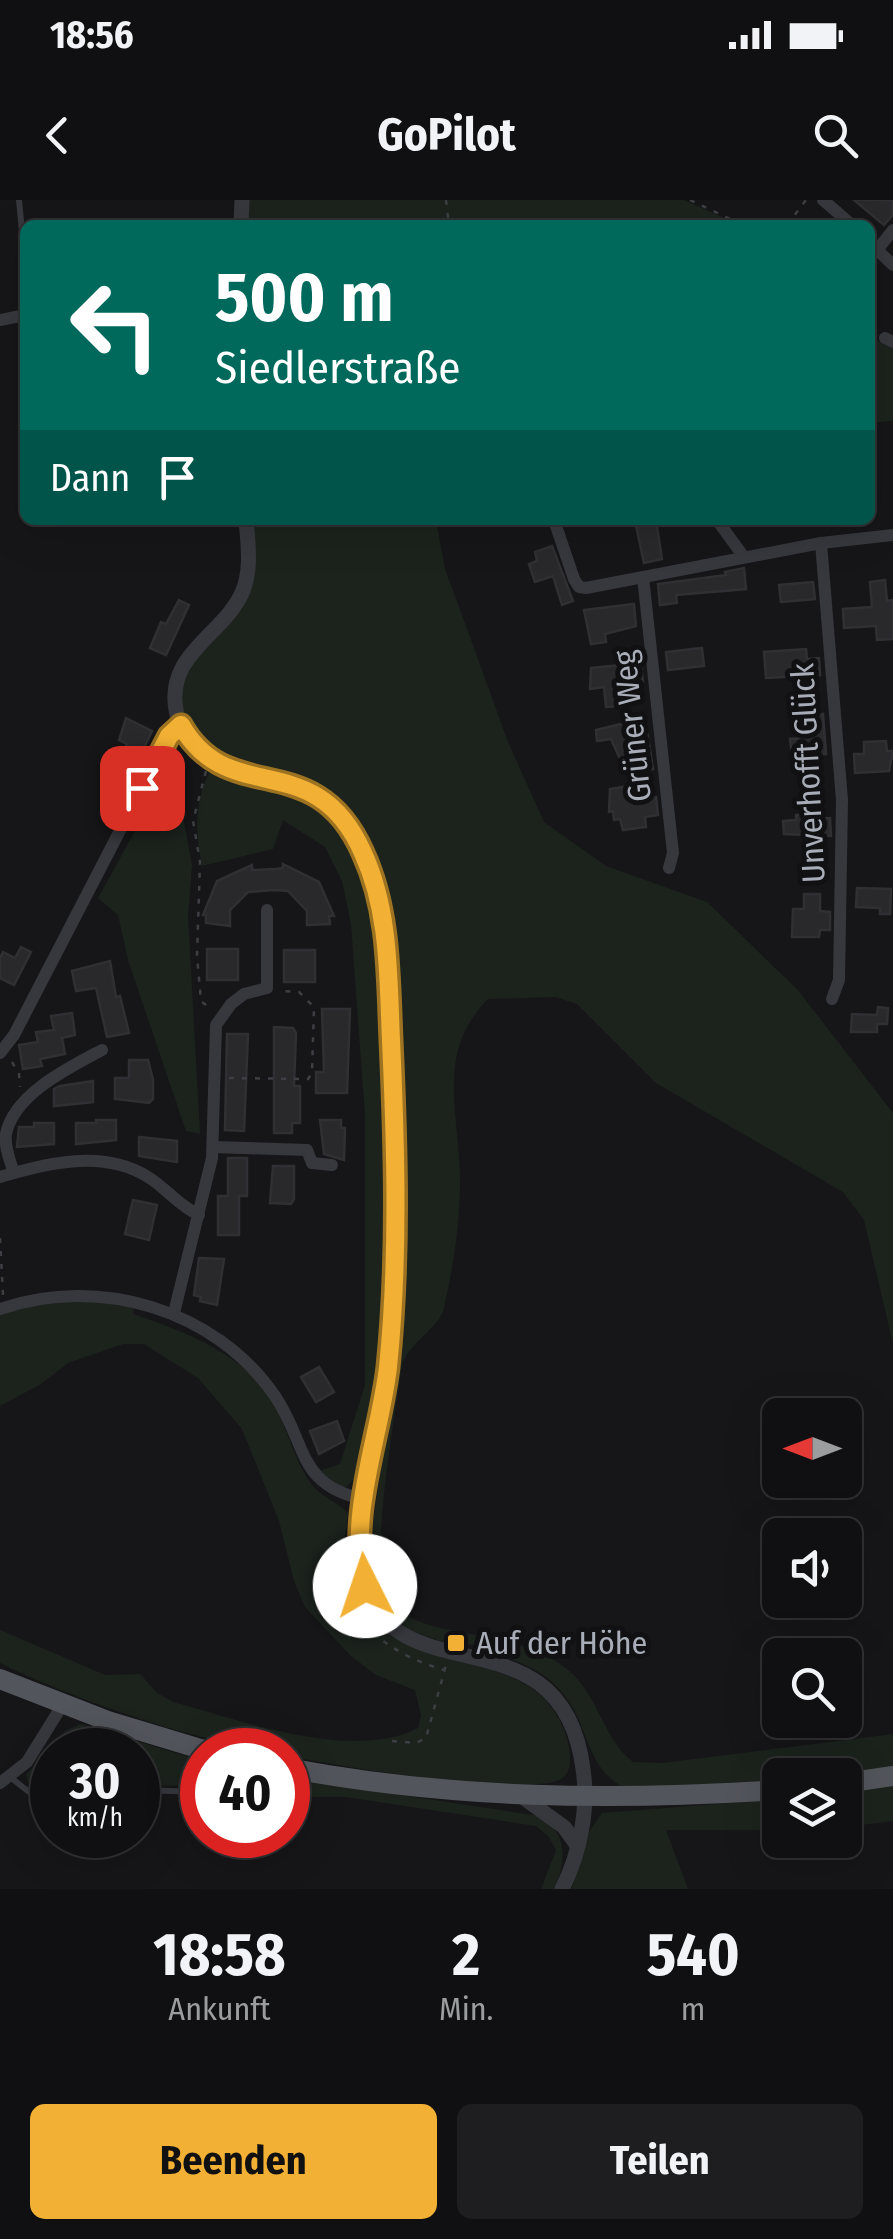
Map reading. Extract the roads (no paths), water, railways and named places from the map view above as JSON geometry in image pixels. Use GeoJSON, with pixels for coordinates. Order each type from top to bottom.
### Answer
{"type":"FeatureCollection","features":[{"type":"Feature","properties":{"kind":"main road"},"geometry":{"type":"LineString","coordinates":[[0,1679],[180,1742]]}},
{"type":"Feature","properties":{"kind":"main road"},"geometry":{"type":"LineString","coordinates":[[310,1771],[419,1788],[521,1796],[585,1798],[762,1791]]}},
{"type":"Feature","properties":{"kind":"main road"},"geometry":{"type":"LineString","coordinates":[[862,1781],[893,1776]]}},
{"type":"Feature","properties":{"kind":"street"},"geometry":{"type":"LineString","coordinates":[[822,200],[846,220]]}},
{"type":"Feature","properties":{"kind":"street"},"geometry":{"type":"LineString","coordinates":[[875,247],[893,265]]}},
{"type":"Feature","properties":{"kind":"street"},"geometry":{"type":"LineString","coordinates":[[246,525],[244,587],[229,612],[183,663],[175,695],[181,725],[211,761],[231,770],[310,790],[331,803],[349,824],[365,856],[382,910],[393,1069],[394,1265],[388,1367],[360,1559],[371,1602],[384,1620],[402,1633],[532,1678],[564,1708],[581,1752],[585,1798],[566,1888]]}},
{"type":"Feature","properties":{"kind":"street"},"geometry":{"type":"LineString","coordinates":[[556,525],[574,579],[579,587],[586,588],[821,543],[893,535]]}},
{"type":"Feature","properties":{"kind":"street"},"geometry":{"type":"LineString","coordinates":[[721,525],[744,557]]}},
{"type":"Feature","properties":{"kind":"street","name":"Unverhofft Glück"},"geometry":{"type":"LineString","coordinates":[[821,543],[842,800],[839,980],[832,999]]}},
{"type":"Feature","properties":{"kind":"street","name":"Grüner Weg"},"geometry":{"type":"LineString","coordinates":[[644,577],[673,853],[668,868]]}},
{"type":"Feature","properties":{"kind":"street"},"geometry":{"type":"LineString","coordinates":[[2,1051],[169,736],[181,725]]}},
{"type":"Feature","properties":{"kind":"street"},"geometry":{"type":"LineString","coordinates":[[174,1313],[213,1148],[213,1045],[220,1016],[244,994],[267,988],[267,910]]}},
{"type":"Feature","properties":{"kind":"street"},"geometry":{"type":"LineString","coordinates":[[102,1050],[61,1072],[13,1117],[5,1140],[7,1175],[70,1162],[115,1164],[151,1178],[199,1215]]}},
{"type":"Feature","properties":{"kind":"street"},"geometry":{"type":"LineString","coordinates":[[213,1148],[306,1150],[312,1163],[332,1165]]}},
{"type":"Feature","properties":{"kind":"street"},"geometry":{"type":"LineString","coordinates":[[3,1308],[80,1295],[118,1299],[174,1313],[229,1347],[269,1388],[320,1483],[345,1496],[366,1500]]}},
{"type":"Feature","properties":{"kind":"street"},"geometry":{"type":"LineString","coordinates":[[5,1780],[34,1753],[63,1704]]}},
{"type":"Feature","properties":{"kind":"street"},"geometry":{"type":"LineString","coordinates":[[521,1796],[564,1827],[577,1845]]}},
{"type":"Feature","properties":{"kind":"lane"},"geometry":{"type":"LineString","coordinates":[[5,1780],[30,1792]]}},
{"type":"Feature","properties":{"kind":"place","name":"Auf der Höhe"},"geometry":{"type":"Point","coordinates":[456,1643]}}]}
